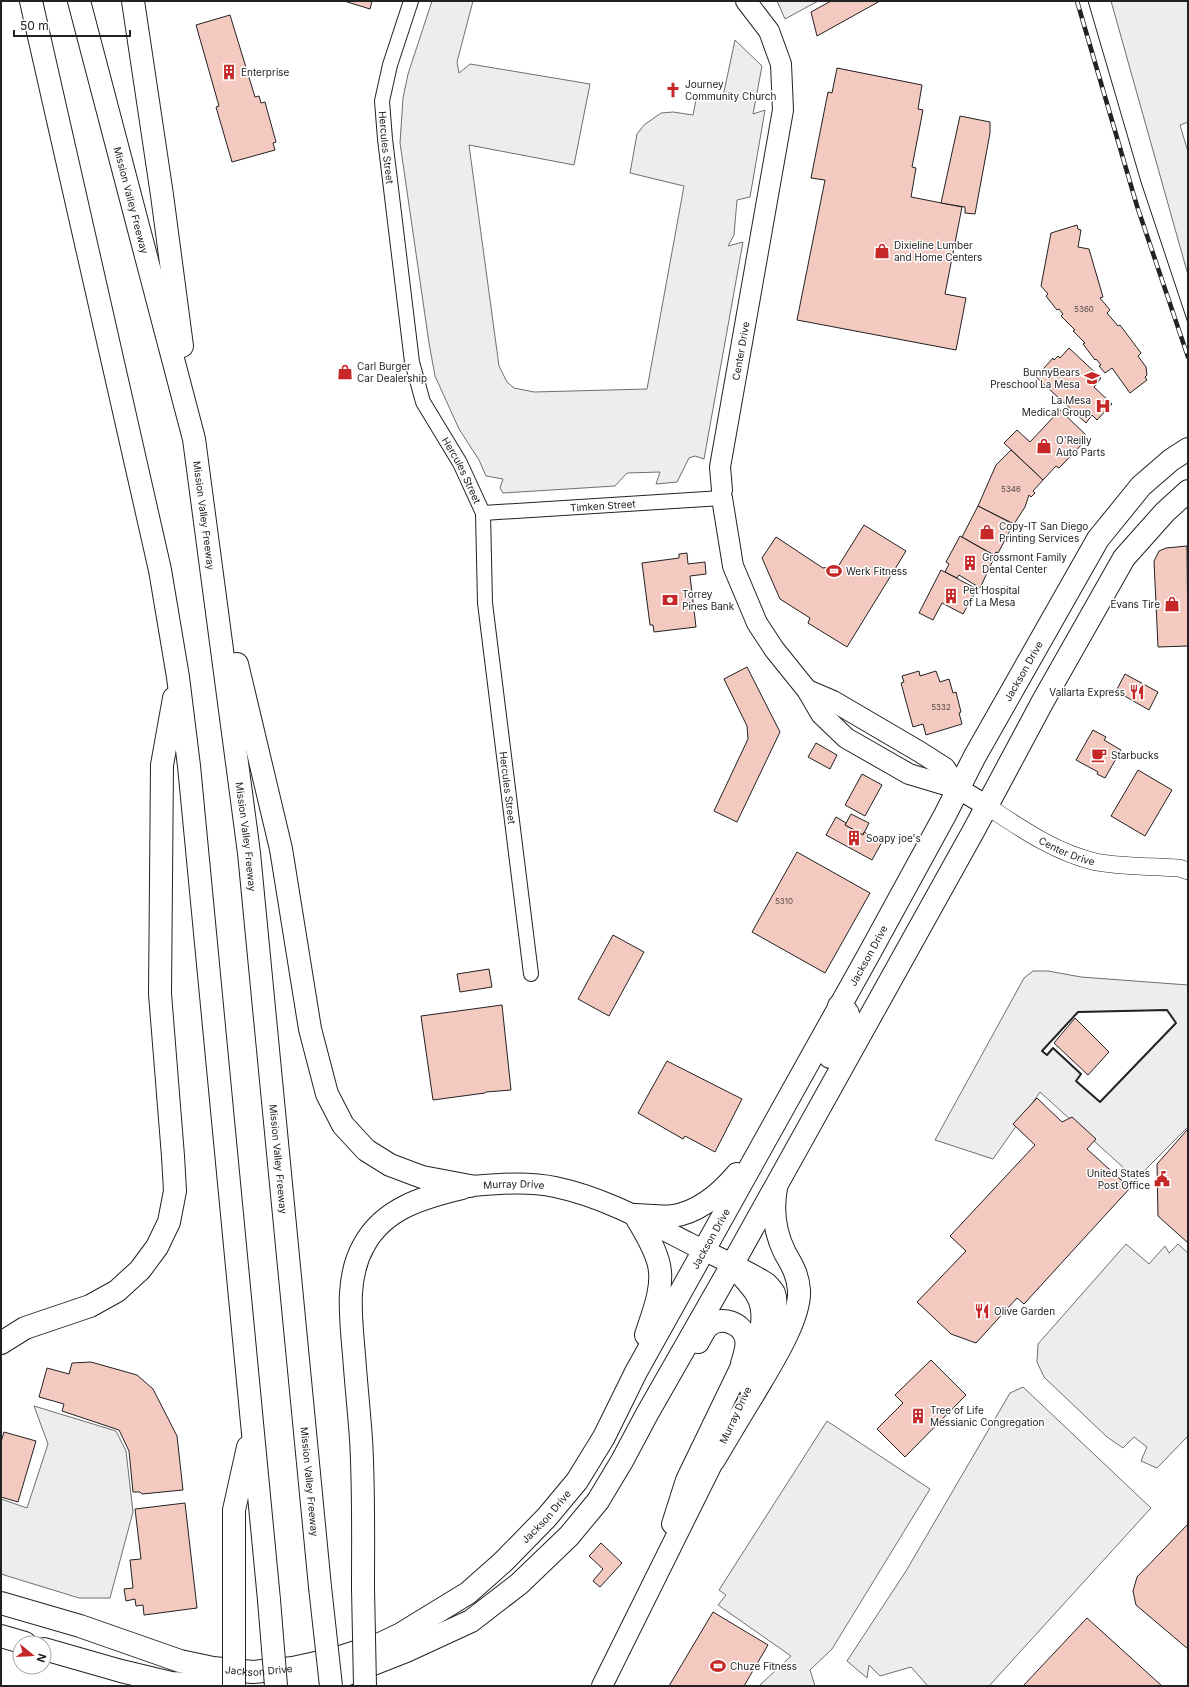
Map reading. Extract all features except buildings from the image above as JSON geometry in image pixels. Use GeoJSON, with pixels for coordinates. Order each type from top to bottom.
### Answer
{"type":"FeatureCollection","features":[{"type":"Feature","properties":{"kind":"main road","name":"Mission Valley Freeway"},"geometry":{"type":"LineString","coordinates":[[79,1],[194,439],[249,853],[320,1587],[331,1686]]}},
{"type":"Feature","properties":{"kind":"main road"},"geometry":{"type":"LineString","coordinates":[[133,1],[162,195],[194,439]]}},
{"type":"Feature","properties":{"kind":"main road","name":"Center Drive"},"geometry":{"type":"LineString","coordinates":[[746,1],[769,31],[781,64],[783,110],[720,467],[722,494],[733,566],[757,623],[774,649],[807,690],[821,714],[846,738],[909,774],[960,789],[987,806]]}},
{"type":"Feature","properties":{"kind":"main road"},"geometry":{"type":"LineString","coordinates":[[32,5],[160,570],[178,677],[190,782],[276,1686]]}},
{"type":"Feature","properties":{"kind":"main road","name":"Jackson Drive"},"geometry":{"type":"LineString","coordinates":[[1,1603],[80,1626],[180,1661],[213,1668],[253,1672],[293,1668],[334,1660],[378,1645],[402,1634],[468,1593],[503,1562],[547,1517],[578,1481],[604,1437],[636,1372],[960,789],[975,756],[1098,539],[1141,486],[1171,460],[1188,450]]}},
{"type":"Feature","properties":{"kind":"main road","name":"Jackson Drive"},"geometry":{"type":"LineString","coordinates":[[280,1686],[296,1685],[345,1675],[406,1651],[471,1621],[519,1584],[569,1536],[598,1501],[732,1265],[987,806],[1043,701],[1124,558],[1165,512],[1188,491]]}},
{"type":"Feature","properties":{"kind":"main road"},"geometry":{"type":"LineString","coordinates":[[209,547],[281,849],[310,1029],[326,1094],[343,1125],[366,1150],[390,1165],[422,1178],[470,1186]]}},
{"type":"Feature","properties":{"kind":"main road"},"geometry":{"type":"LineString","coordinates":[[1,1343],[25,1328],[90,1306],[117,1291],[140,1270],[157,1247],[169,1222],[175,1192],[174,1156],[160,994],[162,765],[178,677]]}},
{"type":"Feature","properties":{"kind":"main road"},"geometry":{"type":"LineString","coordinates":[[816,1112],[824,1068],[848,1022],[849,1015],[847,1011],[839,1006]]}},
{"type":"Feature","properties":{"kind":"main road"},"geometry":{"type":"LineString","coordinates":[[636,1372],[658,1296],[660,1279],[659,1266],[655,1252],[635,1215],[672,1216],[704,1204],[723,1190],[762,1146]]}},
{"type":"Feature","properties":{"kind":"main road"},"geometry":{"type":"LineString","coordinates":[[714,1460],[775,1358],[792,1322],[798,1303],[799,1291],[797,1275],[784,1252],[775,1217],[774,1202],[778,1181]]}},
{"type":"Feature","properties":{"kind":"main road","name":"Murray Drive"},"geometry":{"type":"LineString","coordinates":[[470,1186],[505,1183],[554,1187],[598,1199],[635,1215],[768,1283],[776,1294],[776,1313],[762,1358],[714,1460],[602,1686]]}},
{"type":"Feature","properties":{"kind":"main road"},"geometry":{"type":"LineString","coordinates":[[365,1686],[361,1440],[352,1330],[351,1292],[355,1268],[363,1245],[381,1222],[403,1207],[434,1194],[470,1186]]}},
{"type":"Feature","properties":{"kind":"main road","name":"Murray Drive"},"geometry":{"type":"LineString","coordinates":[[655,1579],[686,1480],[742,1364],[754,1349],[760,1333],[760,1310],[756,1295],[732,1265]]}},
{"type":"Feature","properties":{"kind":"main road"},"geometry":{"type":"LineString","coordinates":[[647,1414],[668,1398],[708,1327],[715,1322],[730,1322],[741,1329],[746,1337],[747,1343],[742,1364]]}},
{"type":"Feature","properties":{"kind":"main road"},"geometry":{"type":"LineString","coordinates":[[233,1686],[234,1510],[252,1430]]}},
{"type":"Feature","properties":{"kind":"main road"},"geometry":{"type":"LineString","coordinates":[[471,1621],[567,1515],[573,1504],[573,1498],[568,1492]]}},
{"type":"Feature","properties":{"kind":"main road"},"geometry":{"type":"LineString","coordinates":[[1,1636],[12,1639]]}},
{"type":"Feature","properties":{"kind":"main road","name":"Jackson Drive"},"geometry":{"type":"LineString","coordinates":[[52,1651],[121,1671],[164,1681],[233,1686]]}},
{"type":"Feature","properties":{"kind":"street","name":"Hercules Street"},"geometry":{"type":"LineString","coordinates":[[411,1],[390,65],[382,101],[385,139],[412,362],[423,402],[460,463],[484,513],[485,603],[531,974]]}},
{"type":"Feature","properties":{"kind":"street","name":"Timken Street"},"geometry":{"type":"LineString","coordinates":[[484,513],[722,494]]}},
{"type":"Feature","properties":{"kind":"street","name":"Center Drive"},"geometry":{"type":"LineString","coordinates":[[987,806],[1011,822],[1059,849],[1096,862],[1179,868],[1188,871]]}},
{"type":"Feature","properties":{"kind":"shaded area"},"geometry":{"type":"Polygon","coordinates":[[[432,1],[473,1],[457,62],[459,73],[470,64],[590,84],[574,165],[469,145],[499,366],[507,382],[514,388],[534,392],[647,389],[684,186],[630,173],[637,134],[644,125],[661,113],[673,112],[693,115],[697,95],[722,101],[735,40],[762,66],[753,114],[765,110],[750,197],[737,200],[734,235],[728,246],[743,242],[704,459],[695,456],[689,458],[677,482],[656,484],[660,472],[627,473],[615,486],[503,493],[500,488],[503,479],[486,476],[479,460],[459,429],[435,376],[400,143],[403,98],[408,74],[432,1]]]}},
{"type":"Feature","properties":{"kind":"shaded area"},"geometry":{"type":"Polygon","coordinates":[[[777,1],[818,1],[785,19],[777,1]]]}},
{"type":"Feature","properties":{"kind":"shaded area"},"geometry":{"type":"Polygon","coordinates":[[[1111,1],[1188,1],[1188,122],[1180,125],[1188,152],[1188,275],[1111,1]]]}},
{"type":"Feature","properties":{"kind":"shaded area"},"geometry":{"type":"Polygon","coordinates":[[[1033,971],[1048,971],[1081,977],[1188,985],[1188,1127],[1136,1179],[1040,1092],[993,1159],[935,1140],[1024,978],[1033,971]],[[1167,1010],[1078,1012],[1042,1051],[1047,1055],[1053,1048],[1081,1074],[1076,1081],[1100,1102],[1176,1023],[1167,1010]]]}},
{"type":"Feature","properties":{"kind":"shaded area"},"geometry":{"type":"Polygon","coordinates":[[[1126,1244],[1149,1264],[1165,1246],[1169,1253],[1178,1244],[1188,1253],[1188,1436],[1157,1468],[1141,1461],[1147,1447],[1134,1437],[1123,1448],[1107,1437],[1044,1377],[1037,1362],[1038,1344],[1126,1244]]]}},
{"type":"Feature","properties":{"kind":"shaded area"},"geometry":{"type":"Polygon","coordinates":[[[1023,1387],[1151,1508],[989,1686],[928,1686],[911,1667],[880,1676],[869,1665],[867,1678],[847,1661],[906,1571],[1010,1393],[1023,1387]]]}},
{"type":"Feature","properties":{"kind":"shaded area"},"geometry":{"type":"Polygon","coordinates":[[[34,1406],[116,1431],[126,1451],[133,1512],[110,1598],[79,1598],[1,1574],[1,1499],[27,1508],[48,1444],[34,1406]]]}},
{"type":"Feature","properties":{"kind":"shaded area"},"geometry":{"type":"Polygon","coordinates":[[[827,1421],[930,1489],[832,1649],[810,1670],[815,1686],[759,1686],[791,1656],[718,1605],[726,1595],[719,1590],[827,1421]]]}},
{"type":"Feature","properties":{"kind":"tram line"},"geometry":{"type":"LineString","coordinates":[[1088,1],[1141,182],[1188,323]]}},
{"type":"Feature","properties":{"kind":"railway"},"geometry":{"type":"LineString","coordinates":[[1077,1],[1137,206],[1188,357]]}},
{"type":"Feature","properties":{"kind":"wall"},"geometry":{"type":"LineString","coordinates":[[1167,1010],[1176,1023],[1100,1102],[1076,1081],[1081,1074],[1053,1048],[1047,1055],[1042,1051],[1078,1012],[1167,1010]]}},
{"type":"Feature","properties":{"kind":"place","name":"Enterprise"},"geometry":{"type":"Point","coordinates":[229,72]}},
{"type":"Feature","properties":{"kind":"place","name":"Journey Community Church"},"geometry":{"type":"Point","coordinates":[673,90]}},
{"type":"Feature","properties":{"kind":"place","name":"Dixieline Lumber and Home Centers"},"geometry":{"type":"Point","coordinates":[882,251]}},
{"type":"Feature","properties":{"kind":"place","name":"Carl Burger Car Dealership"},"geometry":{"type":"Point","coordinates":[345,372]}},
{"type":"Feature","properties":{"kind":"place","name":"BunnyBears Preschool La Mesa"},"geometry":{"type":"Point","coordinates":[1092,378]}},
{"type":"Feature","properties":{"kind":"place","name":"La Mesa Medical Group"},"geometry":{"type":"Point","coordinates":[1103,406]}},
{"type":"Feature","properties":{"kind":"place","name":"O'Reilly Auto Parts"},"geometry":{"type":"Point","coordinates":[1044,446]}},
{"type":"Feature","properties":{"kind":"place","name":"Copy-IT San Diego Printing Services"},"geometry":{"type":"Point","coordinates":[987,532]}},
{"type":"Feature","properties":{"kind":"place","name":"Grossmont Family Dental Center"},"geometry":{"type":"Point","coordinates":[970,563]}},
{"type":"Feature","properties":{"kind":"place","name":"Werk Fitness"},"geometry":{"type":"Point","coordinates":[834,571]}},
{"type":"Feature","properties":{"kind":"place","name":"Pet Hospital of La Mesa"},"geometry":{"type":"Point","coordinates":[951,596]}},
{"type":"Feature","properties":{"kind":"place","name":"Torrey Pines Bank"},"geometry":{"type":"Point","coordinates":[670,600]}},
{"type":"Feature","properties":{"kind":"place","name":"Evans Tire"},"geometry":{"type":"Point","coordinates":[1172,604]}},
{"type":"Feature","properties":{"kind":"place","name":"Vallarta Express"},"geometry":{"type":"Point","coordinates":[1137,692]}},
{"type":"Feature","properties":{"kind":"place","name":"Starbucks"},"geometry":{"type":"Point","coordinates":[1099,755]}},
{"type":"Feature","properties":{"kind":"place","name":"Soapy joe's"},"geometry":{"type":"Point","coordinates":[854,838]}},
{"type":"Feature","properties":{"kind":"place","name":"United States Post Office"},"geometry":{"type":"Point","coordinates":[1162,1179]}},
{"type":"Feature","properties":{"kind":"place","name":"Olive Garden"},"geometry":{"type":"Point","coordinates":[982,1311]}},
{"type":"Feature","properties":{"kind":"place","name":"Tree of Life Messianic Congregation"},"geometry":{"type":"Point","coordinates":[918,1416]}},
{"type":"Feature","properties":{"kind":"place","name":"Chuze Fitness"},"geometry":{"type":"Point","coordinates":[718,1666]}}]}
